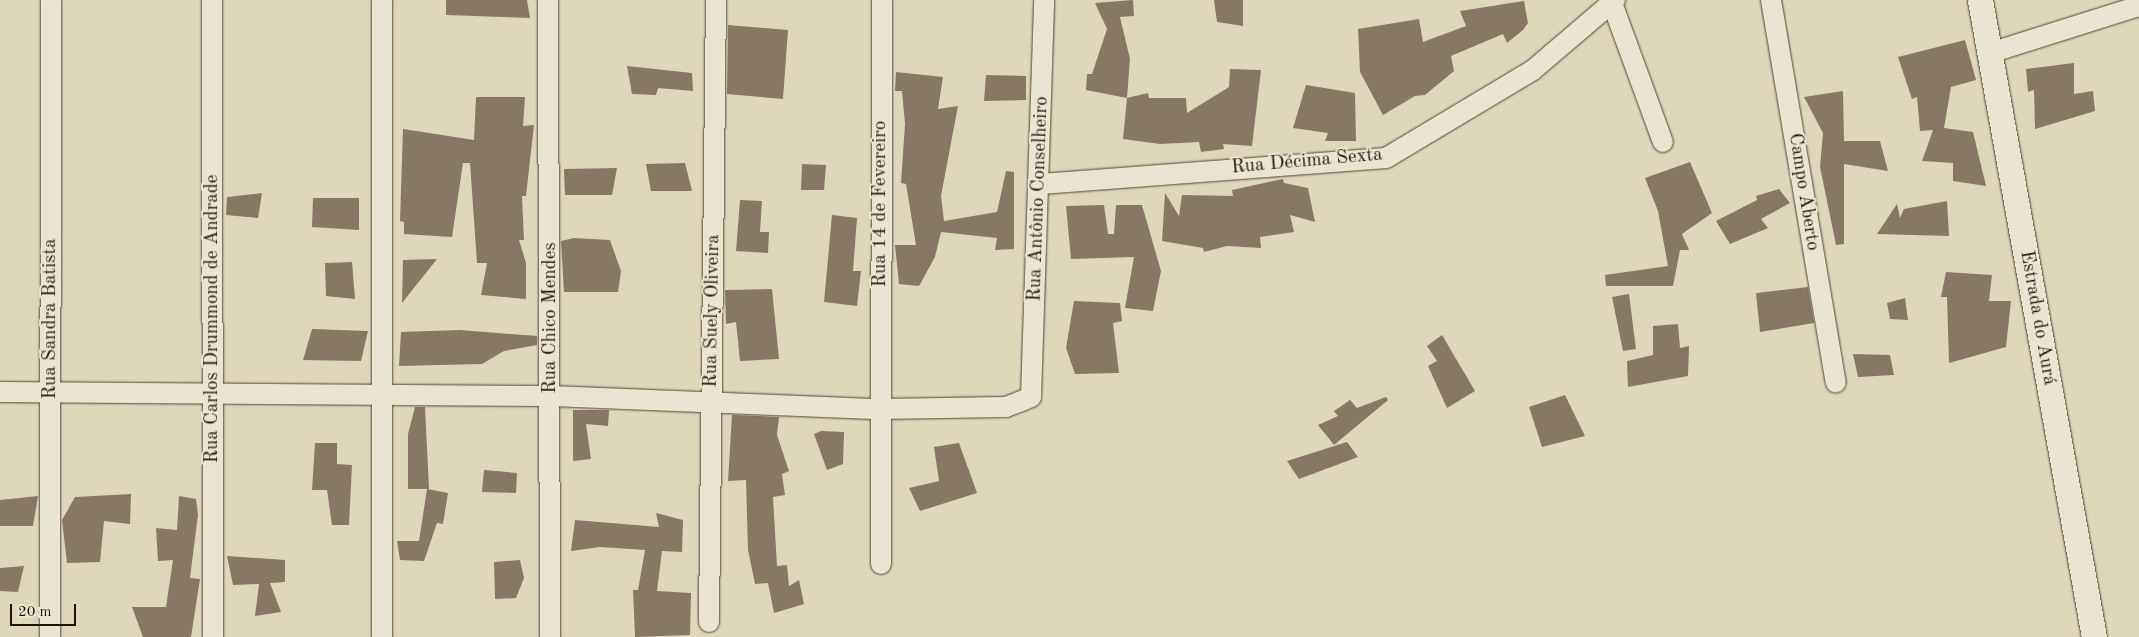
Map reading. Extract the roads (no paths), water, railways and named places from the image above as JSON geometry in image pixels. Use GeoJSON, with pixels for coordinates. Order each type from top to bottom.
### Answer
{"type":"FeatureCollection","features":[{"type":"Feature","properties":{"kind":"street","name":"Rua Sandra Batista"},"geometry":{"type":"LineString","coordinates":[[50,637],[52,0]]}},
{"type":"Feature","properties":{"kind":"street","name":"Rua Carlos Drummond de Andrade"},"geometry":{"type":"LineString","coordinates":[[212,0],[213,637]]}},
{"type":"Feature","properties":{"kind":"street"},"geometry":{"type":"LineString","coordinates":[[382,0],[384,396],[382,637]]}},
{"type":"Feature","properties":{"kind":"street","name":"Rua Chico Mendes"},"geometry":{"type":"LineString","coordinates":[[548,0],[551,396],[550,637]]}},
{"type":"Feature","properties":{"kind":"street","name":"Rua Suely Oliveira"},"geometry":{"type":"LineString","coordinates":[[709,622],[716,0]]}},
{"type":"Feature","properties":{"kind":"street","name":"Rua 14 de Fevereiro"},"geometry":{"type":"LineString","coordinates":[[880,409],[882,0]]}},
{"type":"Feature","properties":{"kind":"street","name":"Rua Antônio Conselheiro"},"geometry":{"type":"LineString","coordinates":[[880,409],[1006,407],[1031,397],[1041,184],[1044,0]]}},
{"type":"Feature","properties":{"kind":"street","name":"Campo Aberto"},"geometry":{"type":"LineString","coordinates":[[1771,0],[1836,383]]}},
{"type":"Feature","properties":{"kind":"street","name":"Estrada do Aurá"},"geometry":{"type":"LineString","coordinates":[[1980,0],[2094,637]]}},
{"type":"Feature","properties":{"kind":"street"},"geometry":{"type":"LineString","coordinates":[[1613,1],[1663,142]]}},
{"type":"Feature","properties":{"kind":"street","name":"Rua Décima Sexta"},"geometry":{"type":"LineString","coordinates":[[1041,184],[1386,158],[1533,70],[1613,1]]}},
{"type":"Feature","properties":{"kind":"street"},"geometry":{"type":"LineString","coordinates":[[1990,54],[2139,6]]}},
{"type":"Feature","properties":{"kind":"street"},"geometry":{"type":"LineString","coordinates":[[0,392],[551,396],[712,400],[880,409],[881,564]]}}]}
